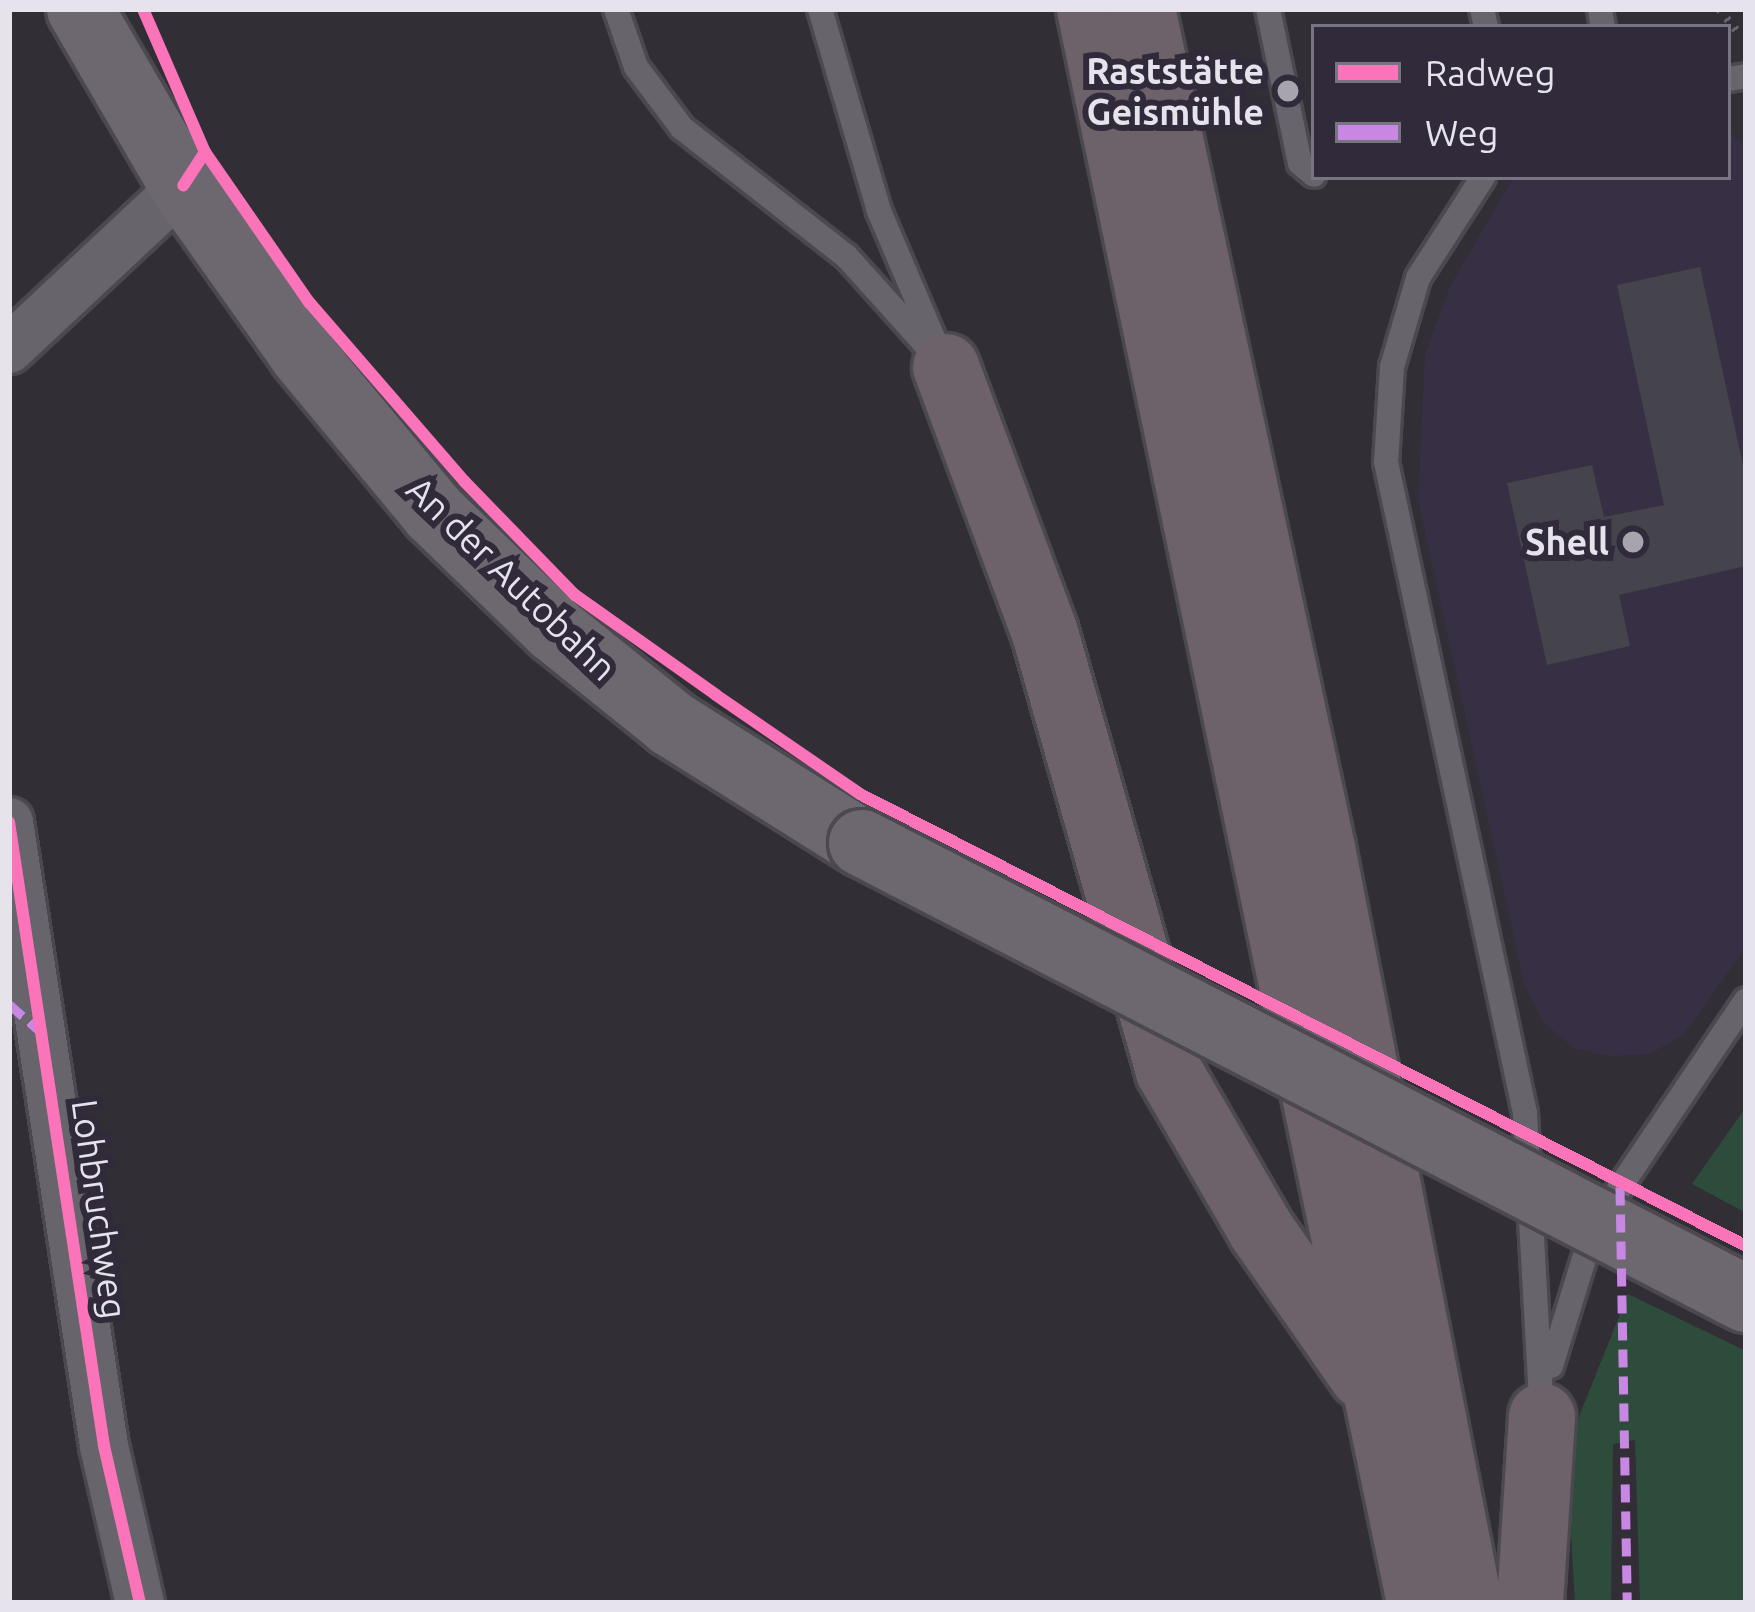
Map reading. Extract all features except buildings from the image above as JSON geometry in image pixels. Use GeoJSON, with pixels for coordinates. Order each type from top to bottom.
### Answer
{"type":"FeatureCollection","features":[{"type":"Feature","properties":{"kind":"highway"},"geometry":{"type":"LineString","coordinates":[[1090,9],[1420,1603]]}},
{"type":"Feature","properties":{"kind":"highway"},"geometry":{"type":"LineString","coordinates":[[1142,9],[1322,848],[1469,1603]]}},
{"type":"Feature","properties":{"kind":"highway"},"geometry":{"type":"LineString","coordinates":[[946,367],[1045,633],[1169,1071],[1261,1230],[1376,1395]]}},
{"type":"Feature","properties":{"kind":"highway"},"geometry":{"type":"LineString","coordinates":[[1530,1603],[1542,1416]]}},
{"type":"Feature","properties":{"kind":"main road","name":"An der Autobahn"},"geometry":{"type":"LineString","coordinates":[[80,9],[183,186],[303,355],[468,546],[672,724],[862,843],[1746,1299]]}},
{"type":"Feature","properties":{"kind":"street"},"geometry":{"type":"LineString","coordinates":[[9,349],[183,186]]}},
{"type":"Feature","properties":{"kind":"street","name":"Lohbruchweg"},"geometry":{"type":"LineString","coordinates":[[9,822],[104,1446],[140,1603]]}},
{"type":"Feature","properties":{"kind":"lane"},"geometry":{"type":"LineString","coordinates":[[616,9],[636,67],[682,128],[846,256],[946,367]]}},
{"type":"Feature","properties":{"kind":"lane"},"geometry":{"type":"LineString","coordinates":[[820,9],[879,211],[946,367]]}},
{"type":"Feature","properties":{"kind":"lane"},"geometry":{"type":"LineString","coordinates":[[1268,9],[1307,169]]}},
{"type":"Feature","properties":{"kind":"lane"},"geometry":{"type":"LineString","coordinates":[[1482,180],[1418,278],[1393,367],[1386,462],[1536,1190],[1542,1416]]}},
{"type":"Feature","properties":{"kind":"lane"},"geometry":{"type":"LineString","coordinates":[[1542,1416],[1587,1249],[1746,1000]]}},
{"type":"Feature","properties":{"kind":"path"},"geometry":{"type":"LineString","coordinates":[[1719,9],[1746,42]]}},
{"type":"Feature","properties":{"kind":"shaded area"},"geometry":{"type":"Polygon","coordinates":[[[1731,134],[1746,146],[1746,947],[1684,1034],[1650,1054],[1610,1056],[1574,1048],[1544,1023],[1524,984],[1418,500],[1425,356],[1449,288],[1512,180],[1731,180],[1731,134]]]}},
{"type":"Feature","properties":{"kind":"green space"},"geometry":{"type":"Polygon","coordinates":[[[1746,1107],[1746,1213],[1692,1184],[1746,1107]]]}},
{"type":"Feature","properties":{"kind":"green space"},"geometry":{"type":"Polygon","coordinates":[[[1628,1294],[1746,1351],[1746,1603],[1640,1603],[1635,1440],[1613,1444],[1611,1603],[1575,1603],[1566,1449],[1628,1294]]]}},
{"type":"Feature","properties":{"kind":"marked path"},"geometry":{"type":"LineString","coordinates":[[9,1004],[41,1032]]}},
{"type":"Feature","properties":{"kind":"marked path"},"geometry":{"type":"LineString","coordinates":[[1620,1187],[1627,1603]]}},
{"type":"Feature","properties":{"kind":"cycle path"},"geometry":{"type":"LineString","coordinates":[[143,9],[205,152],[183,186]]}},
{"type":"Feature","properties":{"kind":"cycle path"},"geometry":{"type":"LineString","coordinates":[[205,152],[309,302],[465,482],[575,595],[860,794],[1746,1246]]}},
{"type":"Feature","properties":{"kind":"cycle path"},"geometry":{"type":"LineString","coordinates":[[9,822],[104,1446],[140,1603]]}},
{"type":"Feature","properties":{"kind":"place","name":"Raststätte Geismühle"},"geometry":{"type":"Point","coordinates":[1288,91]}},
{"type":"Feature","properties":{"kind":"place","name":"Shell"},"geometry":{"type":"Point","coordinates":[1633,542]}}]}
